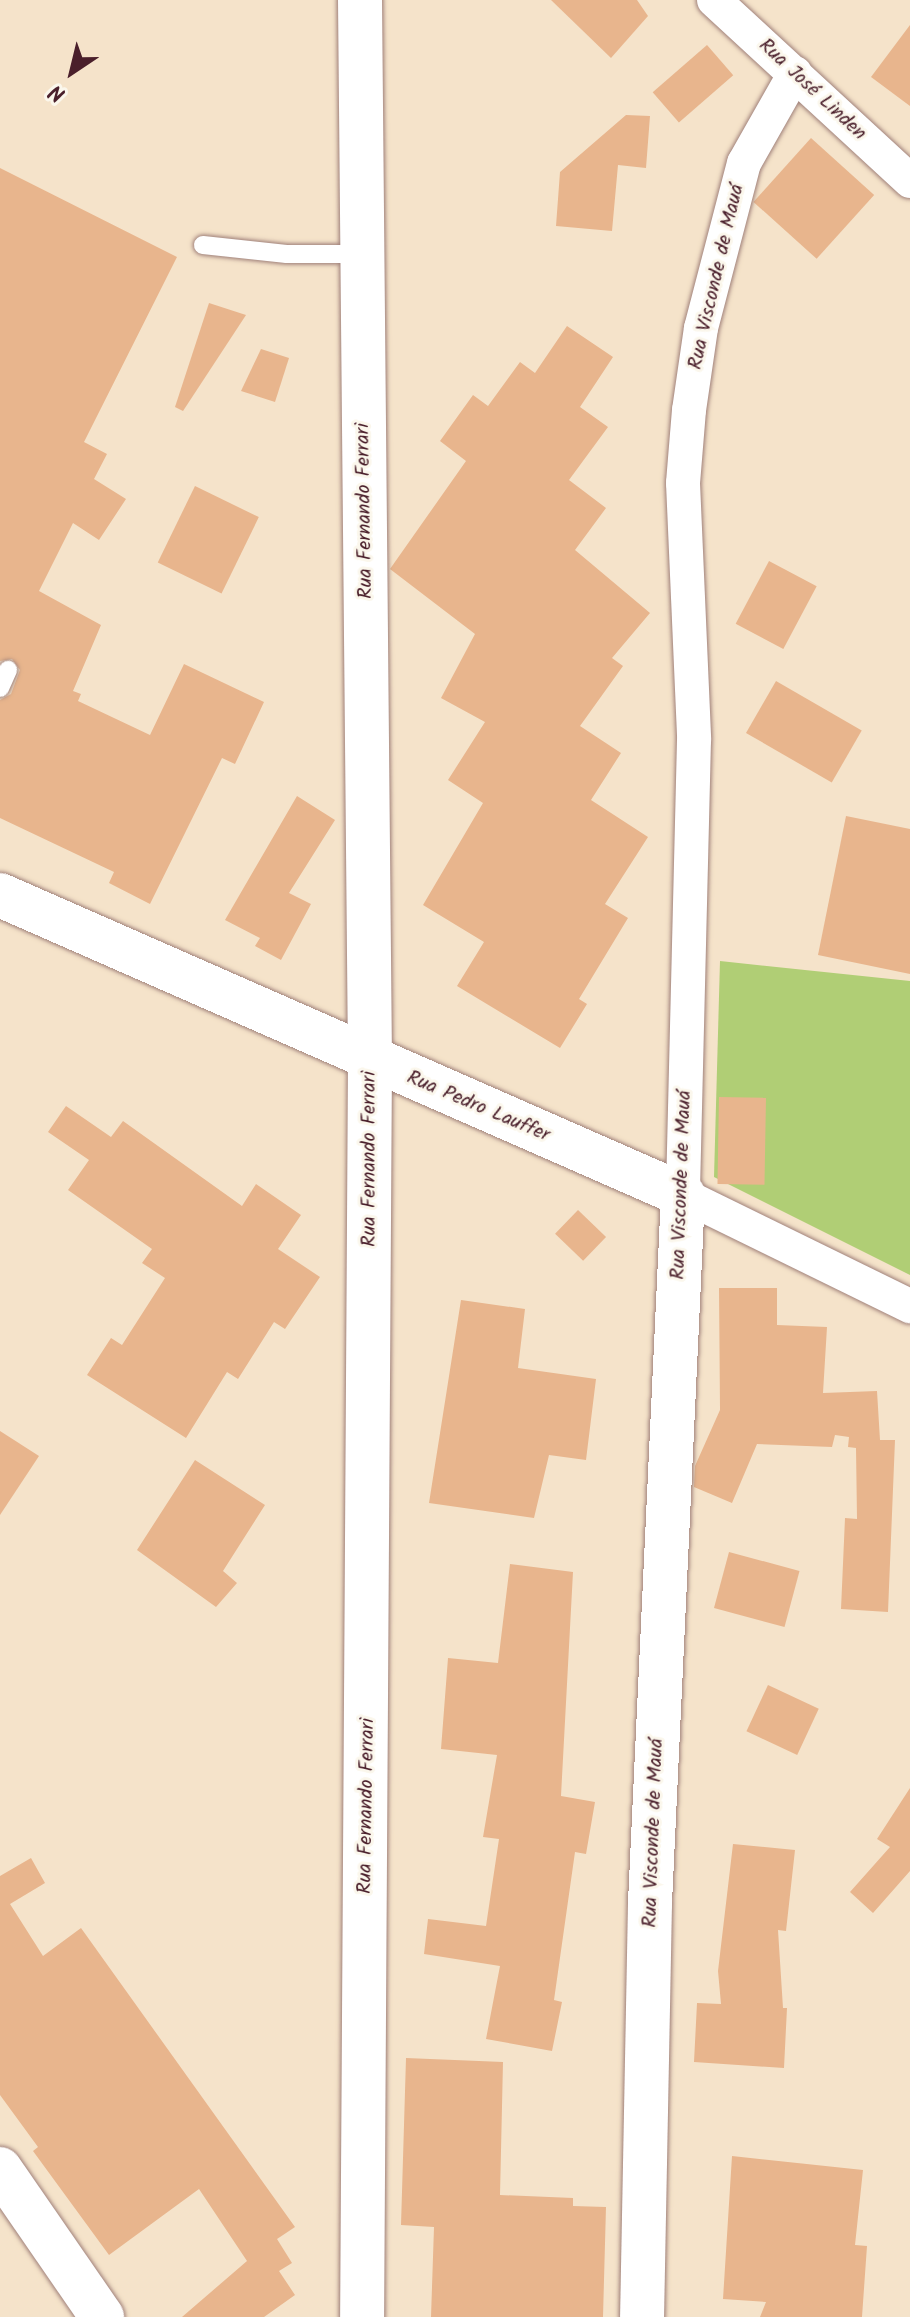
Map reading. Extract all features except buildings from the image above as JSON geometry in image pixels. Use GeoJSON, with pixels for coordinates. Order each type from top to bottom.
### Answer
{"type":"FeatureCollection","features":[{"type":"Feature","properties":{"kind":"main road","name":"Rua Fernando Ferrari"},"geometry":{"type":"LineString","coordinates":[[360,0],[370,1061],[362,2317]]}},
{"type":"Feature","properties":{"kind":"main road","name":"Rua Pedro Lauffer"},"geometry":{"type":"LineString","coordinates":[[0,895],[370,1061],[683,1195]]}},
{"type":"Feature","properties":{"kind":"main road","name":"Rua Visconde de Mauá"},"geometry":{"type":"LineString","coordinates":[[642,2317],[650,1903],[683,1195]]}},
{"type":"Feature","properties":{"kind":"main road"},"geometry":{"type":"LineString","coordinates":[[0,2169],[102,2317]]}},
{"type":"Feature","properties":{"kind":"street","name":"Rua José Linden"},"geometry":{"type":"LineString","coordinates":[[714,0],[910,181]]}},
{"type":"Feature","properties":{"kind":"street","name":"Rua Visconde de Mauá"},"geometry":{"type":"LineString","coordinates":[[683,1195],[694,740],[683,483],[689,410],[701,328],[744,163],[795,73]]}},
{"type":"Feature","properties":{"kind":"street","name":"Rua Pedro Lauffer"},"geometry":{"type":"LineString","coordinates":[[683,1195],[910,1306]]}},
{"type":"Feature","properties":{"kind":"lane"},"geometry":{"type":"LineString","coordinates":[[203,245],[287,254],[362,254]]}},
{"type":"Feature","properties":{"kind":"green space"},"geometry":{"type":"Polygon","coordinates":[[[720,961],[910,981],[910,1275],[714,1177],[720,961]]]}}]}
